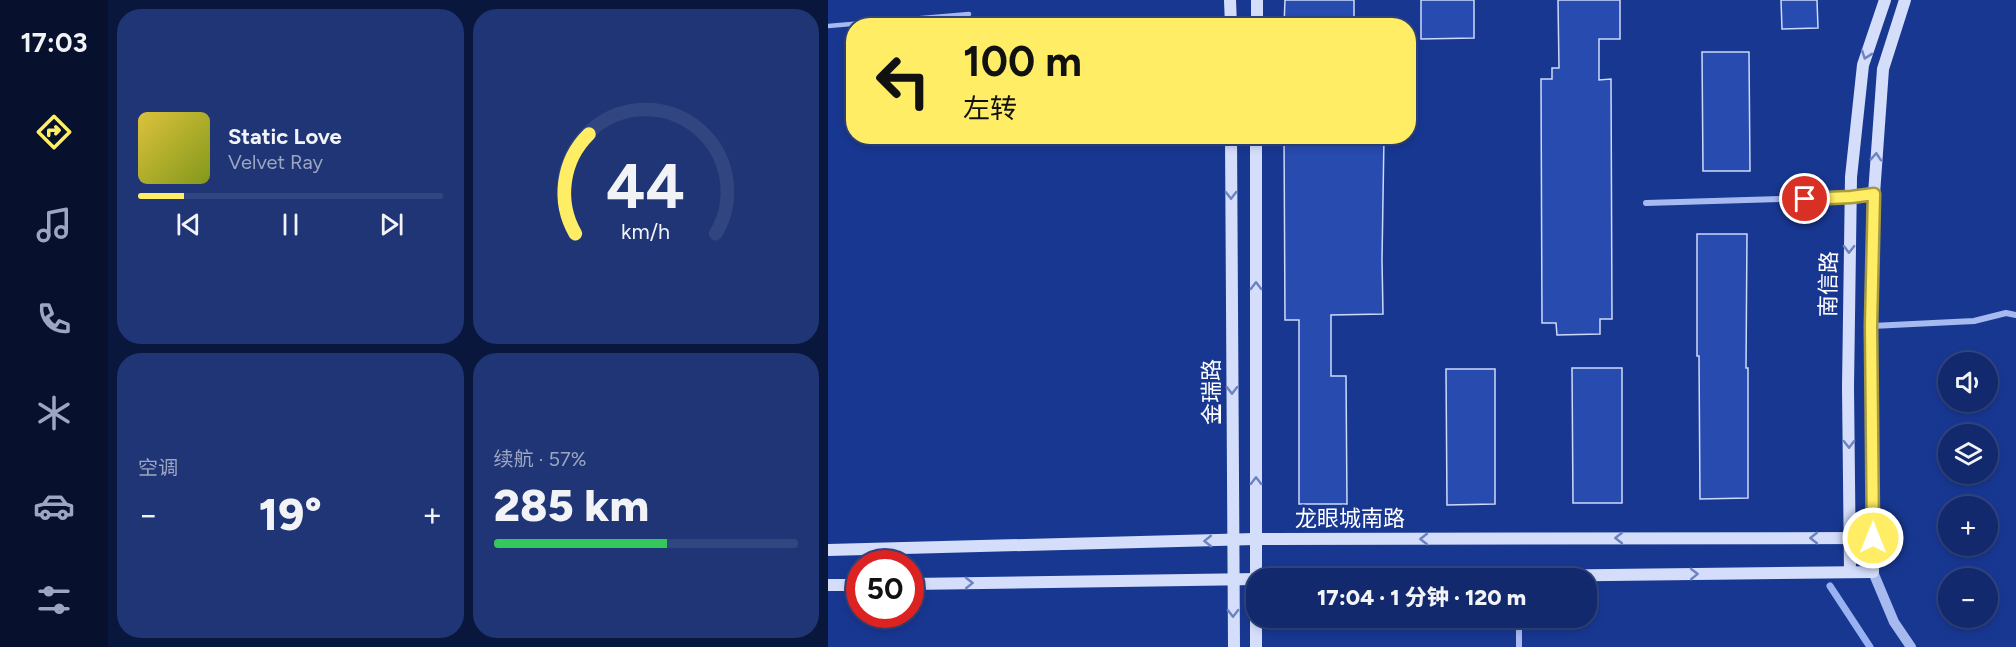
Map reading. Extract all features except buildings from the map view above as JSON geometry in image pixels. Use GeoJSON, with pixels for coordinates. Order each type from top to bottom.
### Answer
{"type":"FeatureCollection","features":[{"type":"Feature","properties":{"kind":"main road"},"geometry":{"type":"LineString","coordinates":[[1230,0],[1231,18]]}},
{"type":"Feature","properties":{"kind":"main road"},"geometry":{"type":"LineString","coordinates":[[1257,0],[1257,18]]}},
{"type":"Feature","properties":{"kind":"main road","name":"南信路"},"geometry":{"type":"LineString","coordinates":[[1850,572],[1848,375],[1851,197],[1863,65],[1885,0]]}},
{"type":"Feature","properties":{"kind":"main road","name":"南信路"},"geometry":{"type":"LineString","coordinates":[[1873,572],[1871,326],[1874,194],[1883,69],[1905,0]]}},
{"type":"Feature","properties":{"kind":"main road","name":"金瑞路"},"geometry":{"type":"LineString","coordinates":[[1231,144],[1234,647]]}},
{"type":"Feature","properties":{"kind":"main road","name":"金瑞路"},"geometry":{"type":"LineString","coordinates":[[1256,144],[1256,568]]}},
{"type":"Feature","properties":{"kind":"main road","name":"龙眼城南路"},"geometry":{"type":"LineString","coordinates":[[828,550],[1255,539],[1873,538]]}},
{"type":"Feature","properties":{"kind":"main road"},"geometry":{"type":"LineString","coordinates":[[1597,576],[1873,572]]}},
{"type":"Feature","properties":{"kind":"main road"},"geometry":{"type":"LineString","coordinates":[[924,584],[1246,579]]}},
{"type":"Feature","properties":{"kind":"main road"},"geometry":{"type":"LineString","coordinates":[[828,585],[846,585]]}},
{"type":"Feature","properties":{"kind":"main road","name":"金瑞路"},"geometry":{"type":"LineString","coordinates":[[1256,628],[1256,647]]}},
{"type":"Feature","properties":{"kind":"street"},"geometry":{"type":"LineString","coordinates":[[1646,203],[1851,197],[1874,194]]}},
{"type":"Feature","properties":{"kind":"street"},"geometry":{"type":"LineString","coordinates":[[1871,326],[1974,321],[2006,313],[2016,315]]}},
{"type":"Feature","properties":{"kind":"street"},"geometry":{"type":"LineString","coordinates":[[1873,572],[1894,622],[1911,647]]}},
{"type":"Feature","properties":{"kind":"street"},"geometry":{"type":"LineString","coordinates":[[1519,628],[1519,647]]}},
{"type":"Feature","properties":{"kind":"lane"},"geometry":{"type":"LineString","coordinates":[[922,18],[969,14]]}},
{"type":"Feature","properties":{"kind":"lane"},"geometry":{"type":"LineString","coordinates":[[828,26],[846,24]]}},
{"type":"Feature","properties":{"kind":"waterway"},"geometry":{"type":"LineString","coordinates":[[1830,586],[1870,647]]}},
{"type":"Feature","properties":{"kind":"route"},"geometry":{"type":"LineString","coordinates":[[1805,199],[1874,194],[1871,326],[1873,538]]}}]}
